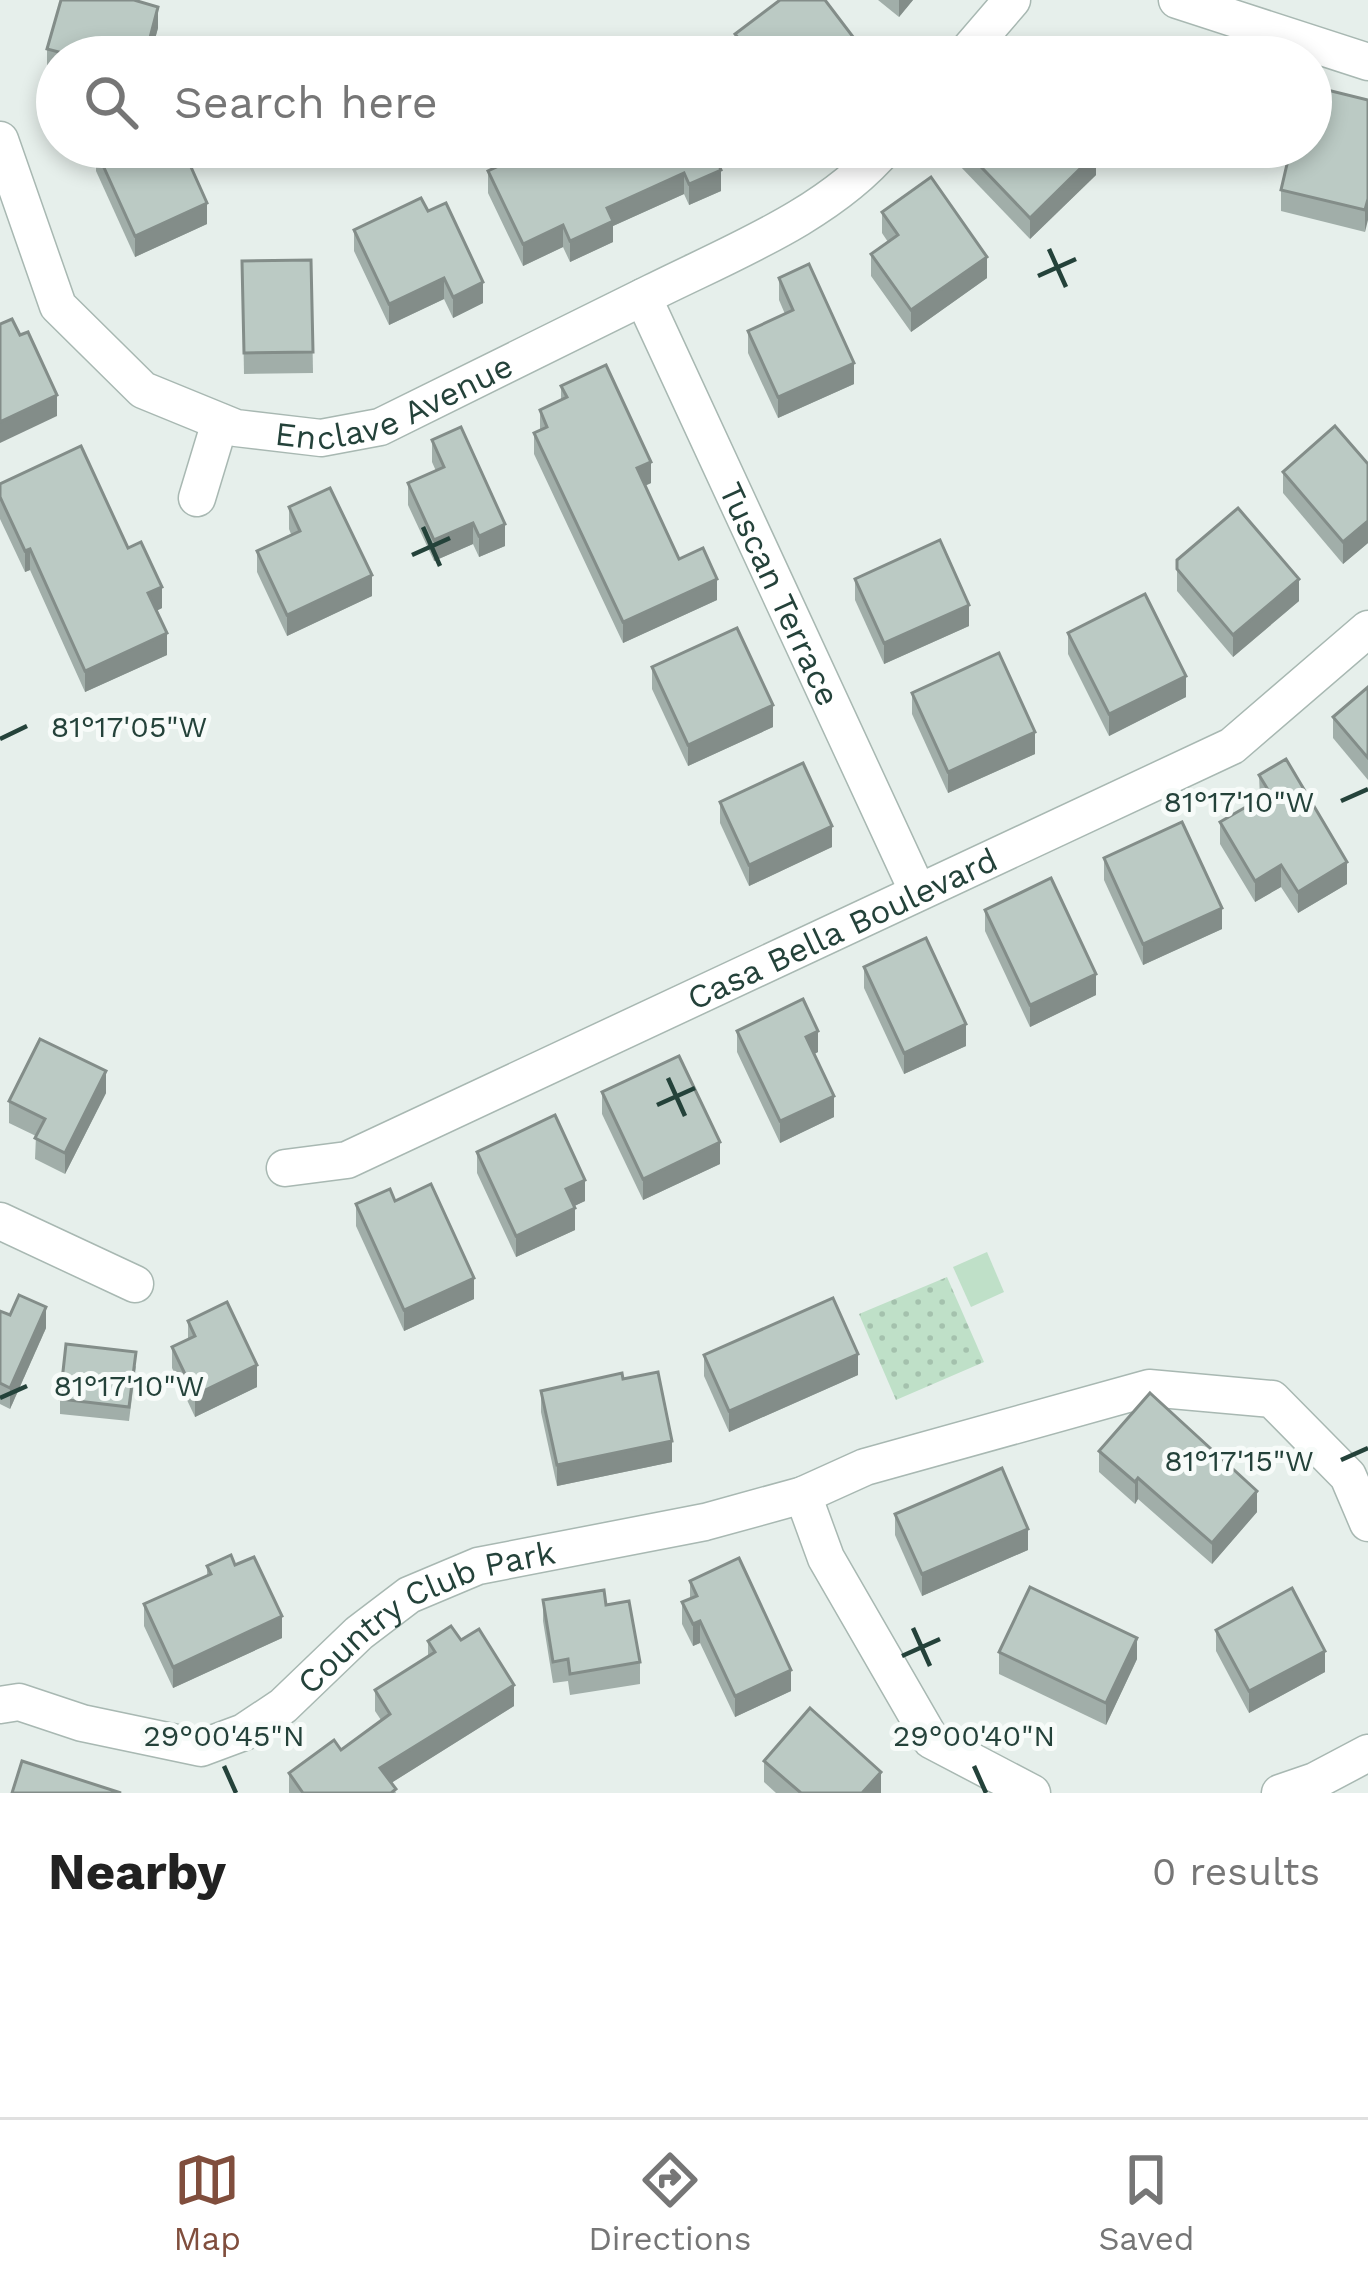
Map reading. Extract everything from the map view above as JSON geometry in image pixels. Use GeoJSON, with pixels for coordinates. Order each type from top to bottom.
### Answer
{"type":"FeatureCollection","features":[{"type":"Feature","properties":{"kind":"street"},"geometry":{"type":"LineString","coordinates":[[981,36],[1012,0]]}},
{"type":"Feature","properties":{"kind":"street"},"geometry":{"type":"LineString","coordinates":[[1177,0],[1288,36]]}},
{"type":"Feature","properties":{"kind":"street"},"geometry":{"type":"LineString","coordinates":[[1332,50],[1368,62]]}},
{"type":"Feature","properties":{"kind":"street","name":"Enclave Avenue"},"geometry":{"type":"LineString","coordinates":[[0,140],[58,306],[142,390],[236,428],[321,438],[380,427],[800,214],[868,168]]}},
{"type":"Feature","properties":{"kind":"street","name":"Tuscan Terrace"},"geometry":{"type":"LineString","coordinates":[[643,297],[917,890]]}},
{"type":"Feature","properties":{"kind":"street"},"geometry":{"type":"LineString","coordinates":[[197,498],[220,422]]}},
{"type":"Feature","properties":{"kind":"street","name":"Casa Bella Boulevard"},"geometry":{"type":"LineString","coordinates":[[285,1168],[347,1160],[1232,746],[1368,629]]}},
{"type":"Feature","properties":{"kind":"street"},"geometry":{"type":"LineString","coordinates":[[0,1220],[135,1284]]}},
{"type":"Feature","properties":{"kind":"street","name":"Country Club Park"},"geometry":{"type":"LineString","coordinates":[[0,1705],[19,1702],[82,1723],[201,1748],[244,1732],[283,1706],[359,1633],[409,1595],[478,1566],[705,1522],[803,1495],[865,1467],[1150,1388],[1273,1399],[1348,1476],[1368,1523]]}},
{"type":"Feature","properties":{"kind":"street"},"geometry":{"type":"LineString","coordinates":[[803,1495],[826,1558],[932,1740],[1032,1793]]}},
{"type":"Feature","properties":{"kind":"street"},"geometry":{"type":"LineString","coordinates":[[1280,1793],[1368,1753]]}},
{"type":"Feature","properties":{"kind":"green space"},"geometry":{"type":"Polygon","coordinates":[[[987,1252],[1004,1292],[971,1307],[953,1267],[987,1252]]]}},
{"type":"Feature","properties":{"kind":"green space"},"geometry":{"type":"Polygon","coordinates":[[[947,1277],[984,1362],[896,1400],[859,1314],[947,1277]]]}},
{"type":"Feature","properties":{"kind":"building"},"geometry":{"type":"Polygon","coordinates":[[[61,0],[134,0],[158,7],[150,36],[51,36],[61,0]]]}},
{"type":"Feature","properties":{"kind":"building"},"geometry":{"type":"Polygon","coordinates":[[[780,0],[825,0],[852,36],[737,36],[780,0]]]}},
{"type":"Feature","properties":{"kind":"building"},"geometry":{"type":"Polygon","coordinates":[[[1332,91],[1368,100],[1365,210],[1281,190],[1286,168],[1332,168],[1332,91]]]}},
{"type":"Feature","properties":{"kind":"building"},"geometry":{"type":"Polygon","coordinates":[[[104,168],[191,168],[207,203],[135,236],[104,168]]]}},
{"type":"Feature","properties":{"kind":"building"},"geometry":{"type":"Polygon","coordinates":[[[982,168],[1081,168],[1030,218],[982,168]]]}},
{"type":"Feature","properties":{"kind":"building"},"geometry":{"type":"Polygon","coordinates":[[[721,170],[689,184],[684,173],[607,208],[613,221],[570,241],[563,225],[523,244],[488,171],[721,170]]]}},
{"type":"Feature","properties":{"kind":"building"},"geometry":{"type":"Polygon","coordinates":[[[931,177],[987,257],[911,310],[871,254],[898,235],[882,212],[931,177]]]}},
{"type":"Feature","properties":{"kind":"building"},"geometry":{"type":"Polygon","coordinates":[[[421,198],[428,211],[446,203],[483,282],[453,297],[444,278],[389,304],[354,230],[421,198]]]}},
{"type":"Feature","properties":{"kind":"building"},"geometry":{"type":"Polygon","coordinates":[[[311,260],[313,352],[244,353],[242,261],[311,260]]]}},
{"type":"Feature","properties":{"kind":"building"},"geometry":{"type":"Polygon","coordinates":[[[809,264],[854,363],[778,397],[748,331],[793,310],[779,278],[809,264]]]}},
{"type":"Feature","properties":{"kind":"building"},"geometry":{"type":"Polygon","coordinates":[[[12,319],[20,335],[28,332],[57,395],[0,422],[0,324],[12,319]]]}},
{"type":"Feature","properties":{"kind":"building"},"geometry":{"type":"Polygon","coordinates":[[[606,365],[651,462],[637,468],[679,559],[703,548],[717,579],[623,622],[534,433],[547,427],[540,410],[567,397],[561,386],[606,365]]]}},
{"type":"Feature","properties":{"kind":"building"},"geometry":{"type":"Polygon","coordinates":[[[1335,426],[1368,464],[1368,521],[1343,542],[1283,472],[1335,426]]]}},
{"type":"Feature","properties":{"kind":"building"},"geometry":{"type":"Polygon","coordinates":[[[461,427],[505,524],[479,536],[473,523],[434,540],[408,483],[444,467],[432,440],[461,427]]]}},
{"type":"Feature","properties":{"kind":"building"},"geometry":{"type":"Polygon","coordinates":[[[81,446],[128,548],[141,542],[162,587],[148,593],[167,633],[85,671],[30,549],[25,551],[0,497],[0,484],[81,446]]]}},
{"type":"Feature","properties":{"kind":"building"},"geometry":{"type":"Polygon","coordinates":[[[330,488],[372,575],[287,615],[257,551],[300,531],[289,507],[330,488]]]}},
{"type":"Feature","properties":{"kind":"building"},"geometry":{"type":"Polygon","coordinates":[[[1238,508],[1299,579],[1233,635],[1177,569],[1177,560],[1238,508]]]}},
{"type":"Feature","properties":{"kind":"building"},"geometry":{"type":"Polygon","coordinates":[[[940,540],[969,605],[884,643],[855,579],[940,540]]]}},
{"type":"Feature","properties":{"kind":"building"},"geometry":{"type":"Polygon","coordinates":[[[1145,594],[1186,676],[1109,714],[1068,633],[1145,594]]]}},
{"type":"Feature","properties":{"kind":"building"},"geometry":{"type":"Polygon","coordinates":[[[737,628],[773,705],[688,745],[652,667],[737,628]]]}},
{"type":"Feature","properties":{"kind":"building"},"geometry":{"type":"Polygon","coordinates":[[[999,653],[1035,732],[948,772],[912,693],[999,653]]]}},
{"type":"Feature","properties":{"kind":"building"},"geometry":{"type":"Polygon","coordinates":[[[1368,687],[1368,758],[1333,717],[1368,687]]]}},
{"type":"Feature","properties":{"kind":"building"},"geometry":{"type":"Polygon","coordinates":[[[1286,759],[1347,862],[1298,892],[1281,865],[1255,881],[1220,822],[1270,793],[1259,775],[1286,759]]]}},
{"type":"Feature","properties":{"kind":"building"},"geometry":{"type":"Polygon","coordinates":[[[803,763],[832,826],[749,865],[720,802],[803,763]]]}},
{"type":"Feature","properties":{"kind":"building"},"geometry":{"type":"Polygon","coordinates":[[[1182,822],[1222,908],[1143,944],[1104,858],[1182,822]]]}},
{"type":"Feature","properties":{"kind":"building"},"geometry":{"type":"Polygon","coordinates":[[[1051,878],[1096,974],[1030,1005],[985,910],[1051,878]]]}},
{"type":"Feature","properties":{"kind":"building"},"geometry":{"type":"Polygon","coordinates":[[[926,938],[966,1024],[904,1053],[864,967],[926,938]]]}},
{"type":"Feature","properties":{"kind":"building"},"geometry":{"type":"Polygon","coordinates":[[[803,999],[818,1031],[806,1037],[834,1096],[780,1121],[737,1031],[803,999]]]}},
{"type":"Feature","properties":{"kind":"building"},"geometry":{"type":"Polygon","coordinates":[[[40,1039],[106,1071],[65,1153],[35,1138],[45,1119],[9,1101],[40,1039]]]}},
{"type":"Feature","properties":{"kind":"building"},"geometry":{"type":"Polygon","coordinates":[[[679,1056],[720,1142],[643,1179],[602,1092],[679,1056]]]}},
{"type":"Feature","properties":{"kind":"building"},"geometry":{"type":"Polygon","coordinates":[[[555,1115],[585,1180],[566,1189],[575,1208],[516,1236],[477,1152],[555,1115]]]}},
{"type":"Feature","properties":{"kind":"building"},"geometry":{"type":"Polygon","coordinates":[[[431,1184],[474,1278],[404,1310],[356,1204],[390,1189],[395,1201],[431,1184]]]}},
{"type":"Feature","properties":{"kind":"building"},"geometry":{"type":"Polygon","coordinates":[[[19,1295],[46,1307],[10,1388],[0,1383],[0,1311],[10,1315],[19,1295]]]}},
{"type":"Feature","properties":{"kind":"building"},"geometry":{"type":"Polygon","coordinates":[[[833,1298],[858,1354],[729,1411],[704,1355],[833,1298]]]}},
{"type":"Feature","properties":{"kind":"building"},"geometry":{"type":"Polygon","coordinates":[[[227,1302],[257,1365],[195,1395],[172,1347],[195,1336],[188,1321],[227,1302]]]}},
{"type":"Feature","properties":{"kind":"building"},"geometry":{"type":"Polygon","coordinates":[[[66,1344],[136,1352],[129,1407],[60,1399],[66,1344]]]}},
{"type":"Feature","properties":{"kind":"building"},"geometry":{"type":"Polygon","coordinates":[[[658,1372],[672,1441],[557,1465],[541,1391],[622,1373],[623,1379],[658,1372]]]}},
{"type":"Feature","properties":{"kind":"building"},"geometry":{"type":"Polygon","coordinates":[[[1150,1393],[1257,1491],[1212,1543],[1138,1478],[1135,1482],[1099,1451],[1150,1393]]]}},
{"type":"Feature","properties":{"kind":"building"},"geometry":{"type":"Polygon","coordinates":[[[1002,1468],[1028,1529],[922,1574],[895,1514],[1002,1468]]]}},
{"type":"Feature","properties":{"kind":"building"},"geometry":{"type":"Polygon","coordinates":[[[231,1555],[235,1565],[254,1557],[282,1616],[173,1667],[144,1604],[211,1574],[207,1566],[231,1555]]]}},
{"type":"Feature","properties":{"kind":"building"},"geometry":{"type":"Polygon","coordinates":[[[739,1558],[791,1670],[735,1696],[700,1621],[693,1624],[682,1602],[697,1596],[690,1581],[739,1558]]]}},
{"type":"Feature","properties":{"kind":"building"},"geometry":{"type":"Polygon","coordinates":[[[1030,1587],[1137,1638],[1106,1703],[999,1652],[1030,1587]]]}},
{"type":"Feature","properties":{"kind":"building"},"geometry":{"type":"Polygon","coordinates":[[[1292,1588],[1325,1651],[1249,1691],[1216,1630],[1292,1588]]]}},
{"type":"Feature","properties":{"kind":"building"},"geometry":{"type":"Polygon","coordinates":[[[604,1590],[606,1605],[629,1601],[640,1662],[570,1674],[568,1659],[553,1662],[543,1600],[604,1590]]]}},
{"type":"Feature","properties":{"kind":"building"},"geometry":{"type":"Polygon","coordinates":[[[451,1626],[461,1640],[479,1629],[514,1685],[380,1768],[396,1789],[391,1793],[303,1793],[289,1773],[334,1740],[341,1750],[390,1714],[375,1690],[435,1652],[428,1641],[451,1626]]]}},
{"type":"Feature","properties":{"kind":"building"},"geometry":{"type":"Polygon","coordinates":[[[810,1708],[881,1772],[862,1793],[801,1793],[764,1761],[810,1708]]]}},
{"type":"Feature","properties":{"kind":"building"},"geometry":{"type":"Polygon","coordinates":[[[22,1761],[121,1793],[12,1793],[22,1761]]]}}]}
